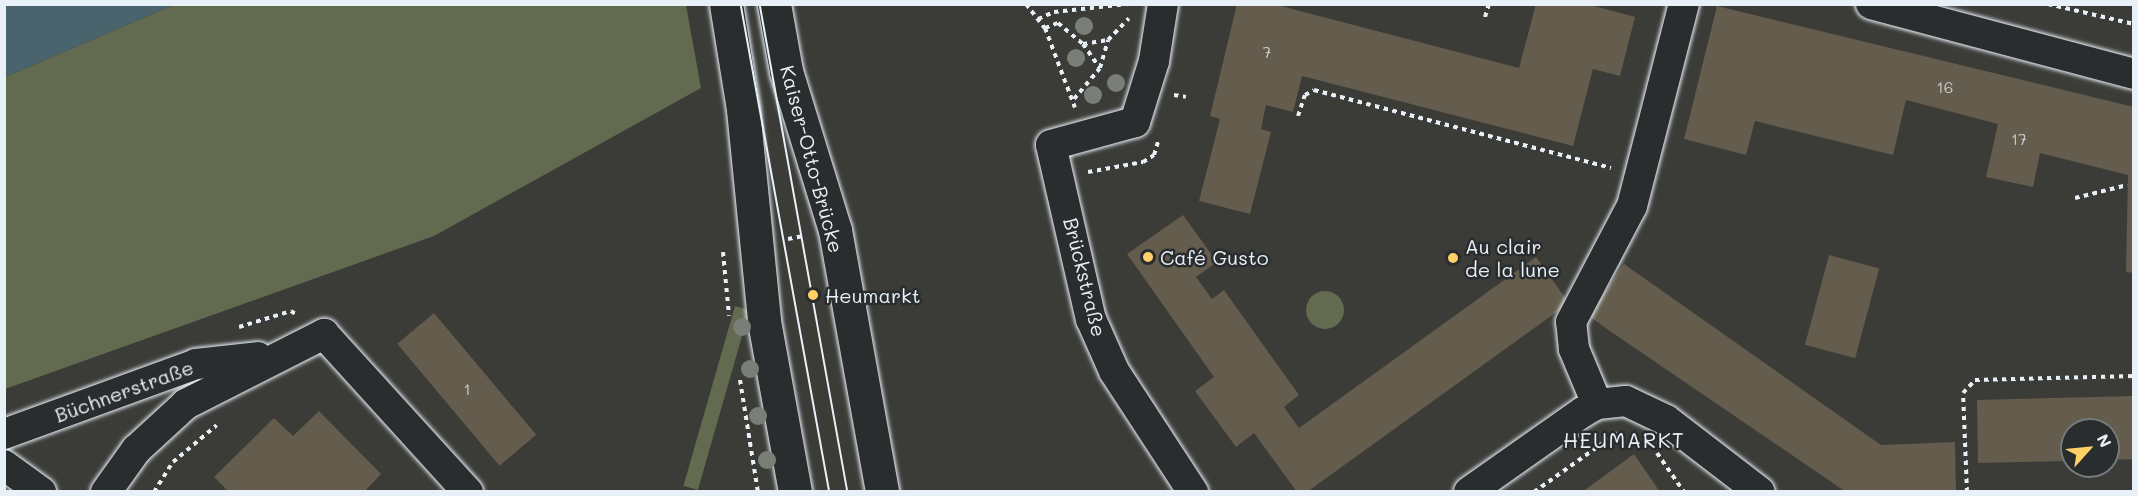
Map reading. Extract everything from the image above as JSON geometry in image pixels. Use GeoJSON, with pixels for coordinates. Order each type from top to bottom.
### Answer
{"type":"FeatureCollection","features":[{"type":"Feature","properties":{"kind":"main road"},"geometry":{"type":"LineString","coordinates":[[726,4],[758,244],[765,321],[795,492]]}},
{"type":"Feature","properties":{"kind":"main road","name":"Kaiser-Otto-Brücke"},"geometry":{"type":"LineString","coordinates":[[774,4],[786,71],[835,230],[882,492]]}},
{"type":"Feature","properties":{"kind":"street"},"geometry":{"type":"LineString","coordinates":[[1597,404],[1574,349],[1571,322],[1624,222],[1641,175],[1684,4]]}},
{"type":"Feature","properties":{"kind":"street"},"geometry":{"type":"LineString","coordinates":[[1871,4],[2133,74]]}},
{"type":"Feature","properties":{"kind":"street"},"geometry":{"type":"LineString","coordinates":[[1062,143],[1136,122],[1154,61],[1149,8]]}},
{"type":"Feature","properties":{"kind":"street","name":"Brückstraße"},"geometry":{"type":"LineString","coordinates":[[1062,143],[1091,320],[1114,371],[1193,492]]}},
{"type":"Feature","properties":{"kind":"street"},"geometry":{"type":"LineString","coordinates":[[106,492],[136,450],[179,410],[324,334],[468,492]]}},
{"type":"Feature","properties":{"kind":"street","name":"Büchnerstraße"},"geometry":{"type":"LineString","coordinates":[[4,434],[196,364],[282,354]]}},
{"type":"Feature","properties":{"kind":"street"},"geometry":{"type":"LineString","coordinates":[[1469,492],[1597,404],[1626,401],[1646,408],[1760,492]]}},
{"type":"Feature","properties":{"kind":"street"},"geometry":{"type":"LineString","coordinates":[[4,465],[41,492]]}},
{"type":"Feature","properties":{"kind":"path"},"geometry":{"type":"LineString","coordinates":[[1026,4],[1045,28],[1074,99]]}},
{"type":"Feature","properties":{"kind":"path"},"geometry":{"type":"LineString","coordinates":[[1038,19],[1054,12],[1128,4]]}},
{"type":"Feature","properties":{"kind":"path"},"geometry":{"type":"LineString","coordinates":[[1485,17],[1489,4]]}},
{"type":"Feature","properties":{"kind":"path"},"geometry":{"type":"LineString","coordinates":[[2048,4],[2133,24]]}},
{"type":"Feature","properties":{"kind":"path"},"geometry":{"type":"LineString","coordinates":[[1083,44],[1108,40],[1149,8]]}},
{"type":"Feature","properties":{"kind":"path"},"geometry":{"type":"LineString","coordinates":[[1045,28],[1058,23],[1083,44],[1100,68]]}},
{"type":"Feature","properties":{"kind":"path"},"geometry":{"type":"LineString","coordinates":[[1062,143],[1074,99],[1100,68],[1108,40]]}},
{"type":"Feature","properties":{"kind":"path"},"geometry":{"type":"LineString","coordinates":[[1298,116],[1305,95],[1314,90],[1641,175]]}},
{"type":"Feature","properties":{"kind":"path"},"geometry":{"type":"LineString","coordinates":[[1171,94],[1186,97]]}},
{"type":"Feature","properties":{"kind":"path"},"geometry":{"type":"LineString","coordinates":[[2075,198],[2127,185]]}},
{"type":"Feature","properties":{"kind":"path"},"geometry":{"type":"LineString","coordinates":[[723,248],[835,230]]}},
{"type":"Feature","properties":{"kind":"path"},"geometry":{"type":"LineString","coordinates":[[1967,492],[1963,393],[1975,380],[2133,376]]}},
{"type":"Feature","properties":{"kind":"path"},"geometry":{"type":"LineString","coordinates":[[154,492],[173,462],[224,420]]}},
{"type":"Feature","properties":{"kind":"path"},"geometry":{"type":"LineString","coordinates":[[1534,492],[1625,427]]}},
{"type":"Feature","properties":{"kind":"path"},"geometry":{"type":"LineString","coordinates":[[1653,447],[1684,492]]}},
{"type":"Feature","properties":{"kind":"green space"},"geometry":{"type":"Polygon","coordinates":[[[173,5],[686,5],[701,88],[434,236],[5,389],[5,77],[173,5]]]}},
{"type":"Feature","properties":{"kind":"green space"},"geometry":{"type":"Polygon","coordinates":[[[1325,291],[1338,297],[1344,310],[1338,323],[1325,329],[1312,323],[1306,310],[1312,297],[1325,291]]]}},
{"type":"Feature","properties":{"kind":"green space"},"geometry":{"type":"Polygon","coordinates":[[[735,306],[749,310],[698,490],[683,486],[735,306]]]}},
{"type":"Feature","properties":{"kind":"water"},"geometry":{"type":"Polygon","coordinates":[[[5,4],[173,4],[173,5],[5,77],[5,4]]]}},
{"type":"Feature","properties":{"kind":"building"},"geometry":{"type":"Polygon","coordinates":[[[1237,4],[1273,4],[1519,68],[1536,4],[1587,4],[1635,17],[1620,76],[1593,69],[1573,146],[1302,76],[1293,112],[1266,105],[1261,129],[1271,132],[1250,214],[1199,201],[1220,119],[1210,116],[1237,4]]]}},
{"type":"Feature","properties":{"kind":"building"},"geometry":{"type":"Polygon","coordinates":[[[1717,6],[2134,107],[2134,273],[2126,272],[2128,175],[2040,153],[2033,187],[1986,177],[1998,124],[1906,100],[1893,155],[1755,121],[1746,155],[1684,139],[1717,6]]]}},
{"type":"Feature","properties":{"kind":"building"},"geometry":{"type":"Polygon","coordinates":[[[1183,215],[1217,262],[1196,277],[1212,299],[1224,290],[1299,395],[1284,407],[1299,428],[1536,257],[1569,303],[1307,492],[1297,492],[1254,433],[1236,447],[1195,391],[1214,377],[1127,254],[1183,215]]]}},
{"type":"Feature","properties":{"kind":"building"},"geometry":{"type":"Polygon","coordinates":[[[1829,255],[1879,268],[1855,358],[1805,345],[1829,255]]]}},
{"type":"Feature","properties":{"kind":"building"},"geometry":{"type":"Polygon","coordinates":[[[1624,264],[1881,445],[1955,442],[1956,492],[1846,492],[1607,329],[1589,316],[1624,264]]]}},
{"type":"Feature","properties":{"kind":"building"},"geometry":{"type":"Polygon","coordinates":[[[434,313],[536,435],[499,466],[397,344],[434,313]]]}},
{"type":"Feature","properties":{"kind":"building"},"geometry":{"type":"Polygon","coordinates":[[[2134,396],[2134,459],[2120,460],[2120,418],[2060,418],[2060,461],[1978,463],[1977,400],[2134,396]]]}},
{"type":"Feature","properties":{"kind":"building"},"geometry":{"type":"Polygon","coordinates":[[[319,411],[381,474],[364,492],[229,492],[214,477],[274,418],[293,436],[319,411]]]}},
{"type":"Feature","properties":{"kind":"building"},"geometry":{"type":"Polygon","coordinates":[[[1634,454],[1660,492],[1582,492],[1634,454]]]}},
{"type":"Feature","properties":{"kind":"tram line"},"geometry":{"type":"LineString","coordinates":[[741,4],[830,492]]}},
{"type":"Feature","properties":{"kind":"tram line"},"geometry":{"type":"LineString","coordinates":[[760,4],[848,492]]}},
{"type":"Feature","properties":{"kind":"place","name":"Café Gusto"},"geometry":{"type":"Point","coordinates":[1148,257]}},
{"type":"Feature","properties":{"kind":"place","name":"Au clair de la lune"},"geometry":{"type":"Point","coordinates":[1453,258]}},
{"type":"Feature","properties":{"kind":"place","name":"Heumarkt"},"geometry":{"type":"Point","coordinates":[813,295]}},
{"type":"Feature","properties":{"kind":"district","name":"HEUMARKT"},"geometry":{"type":"Point","coordinates":[1624,440]}}]}
